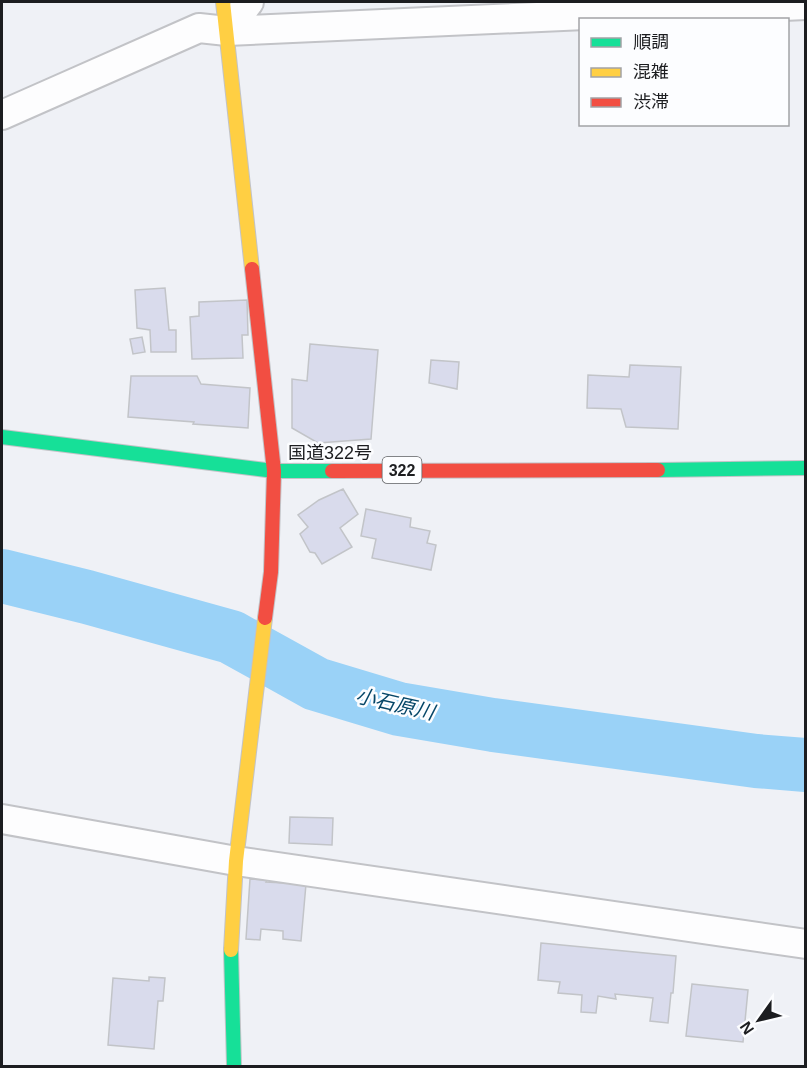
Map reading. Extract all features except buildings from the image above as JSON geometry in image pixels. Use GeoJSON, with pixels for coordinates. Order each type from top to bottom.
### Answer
{"type":"FeatureCollection","features":[{"type":"Feature","properties":{"kind":"main road"},"geometry":{"type":"LineString","coordinates":[[223,2],[274,471],[271,572],[236,861],[230,959],[234,1066]]}},
{"type":"Feature","properties":{"kind":"main road","name":"国道322号"},"geometry":{"type":"LineString","coordinates":[[2,437],[274,471],[806,468]]}},
{"type":"Feature","properties":{"kind":"street"},"geometry":{"type":"LineString","coordinates":[[227,31],[249,2]]}},
{"type":"Feature","properties":{"kind":"street"},"geometry":{"type":"LineString","coordinates":[[2,115],[199,28],[227,31],[806,5]]}},
{"type":"Feature","properties":{"kind":"street"},"geometry":{"type":"LineString","coordinates":[[2,819],[236,861],[806,944]]}},
{"type":"Feature","properties":{"kind":"waterway","name":"小石原川"},"geometry":{"type":"LineString","coordinates":[[2,576],[231,637],[316,684],[399,709],[493,725],[756,761],[806,765]]}},
{"type":"Feature","properties":{"kind":"traffic: fast"},"geometry":{"type":"LineString","coordinates":[[2,437],[274,471],[332,471]]}},
{"type":"Feature","properties":{"kind":"traffic: fast"},"geometry":{"type":"LineString","coordinates":[[658,470],[806,468]]}},
{"type":"Feature","properties":{"kind":"traffic: fast"},"geometry":{"type":"LineString","coordinates":[[231,950],[234,1066]]}},
{"type":"Feature","properties":{"kind":"traffic: slow"},"geometry":{"type":"LineString","coordinates":[[223,2],[252,269]]}},
{"type":"Feature","properties":{"kind":"traffic: slow"},"geometry":{"type":"LineString","coordinates":[[231,950],[236,861],[265,618]]}},
{"type":"Feature","properties":{"kind":"traffic: jam"},"geometry":{"type":"LineString","coordinates":[[252,269],[274,471],[271,572],[265,618]]}},
{"type":"Feature","properties":{"kind":"traffic: jam"},"geometry":{"type":"LineString","coordinates":[[332,471],[658,470]]}}]}
